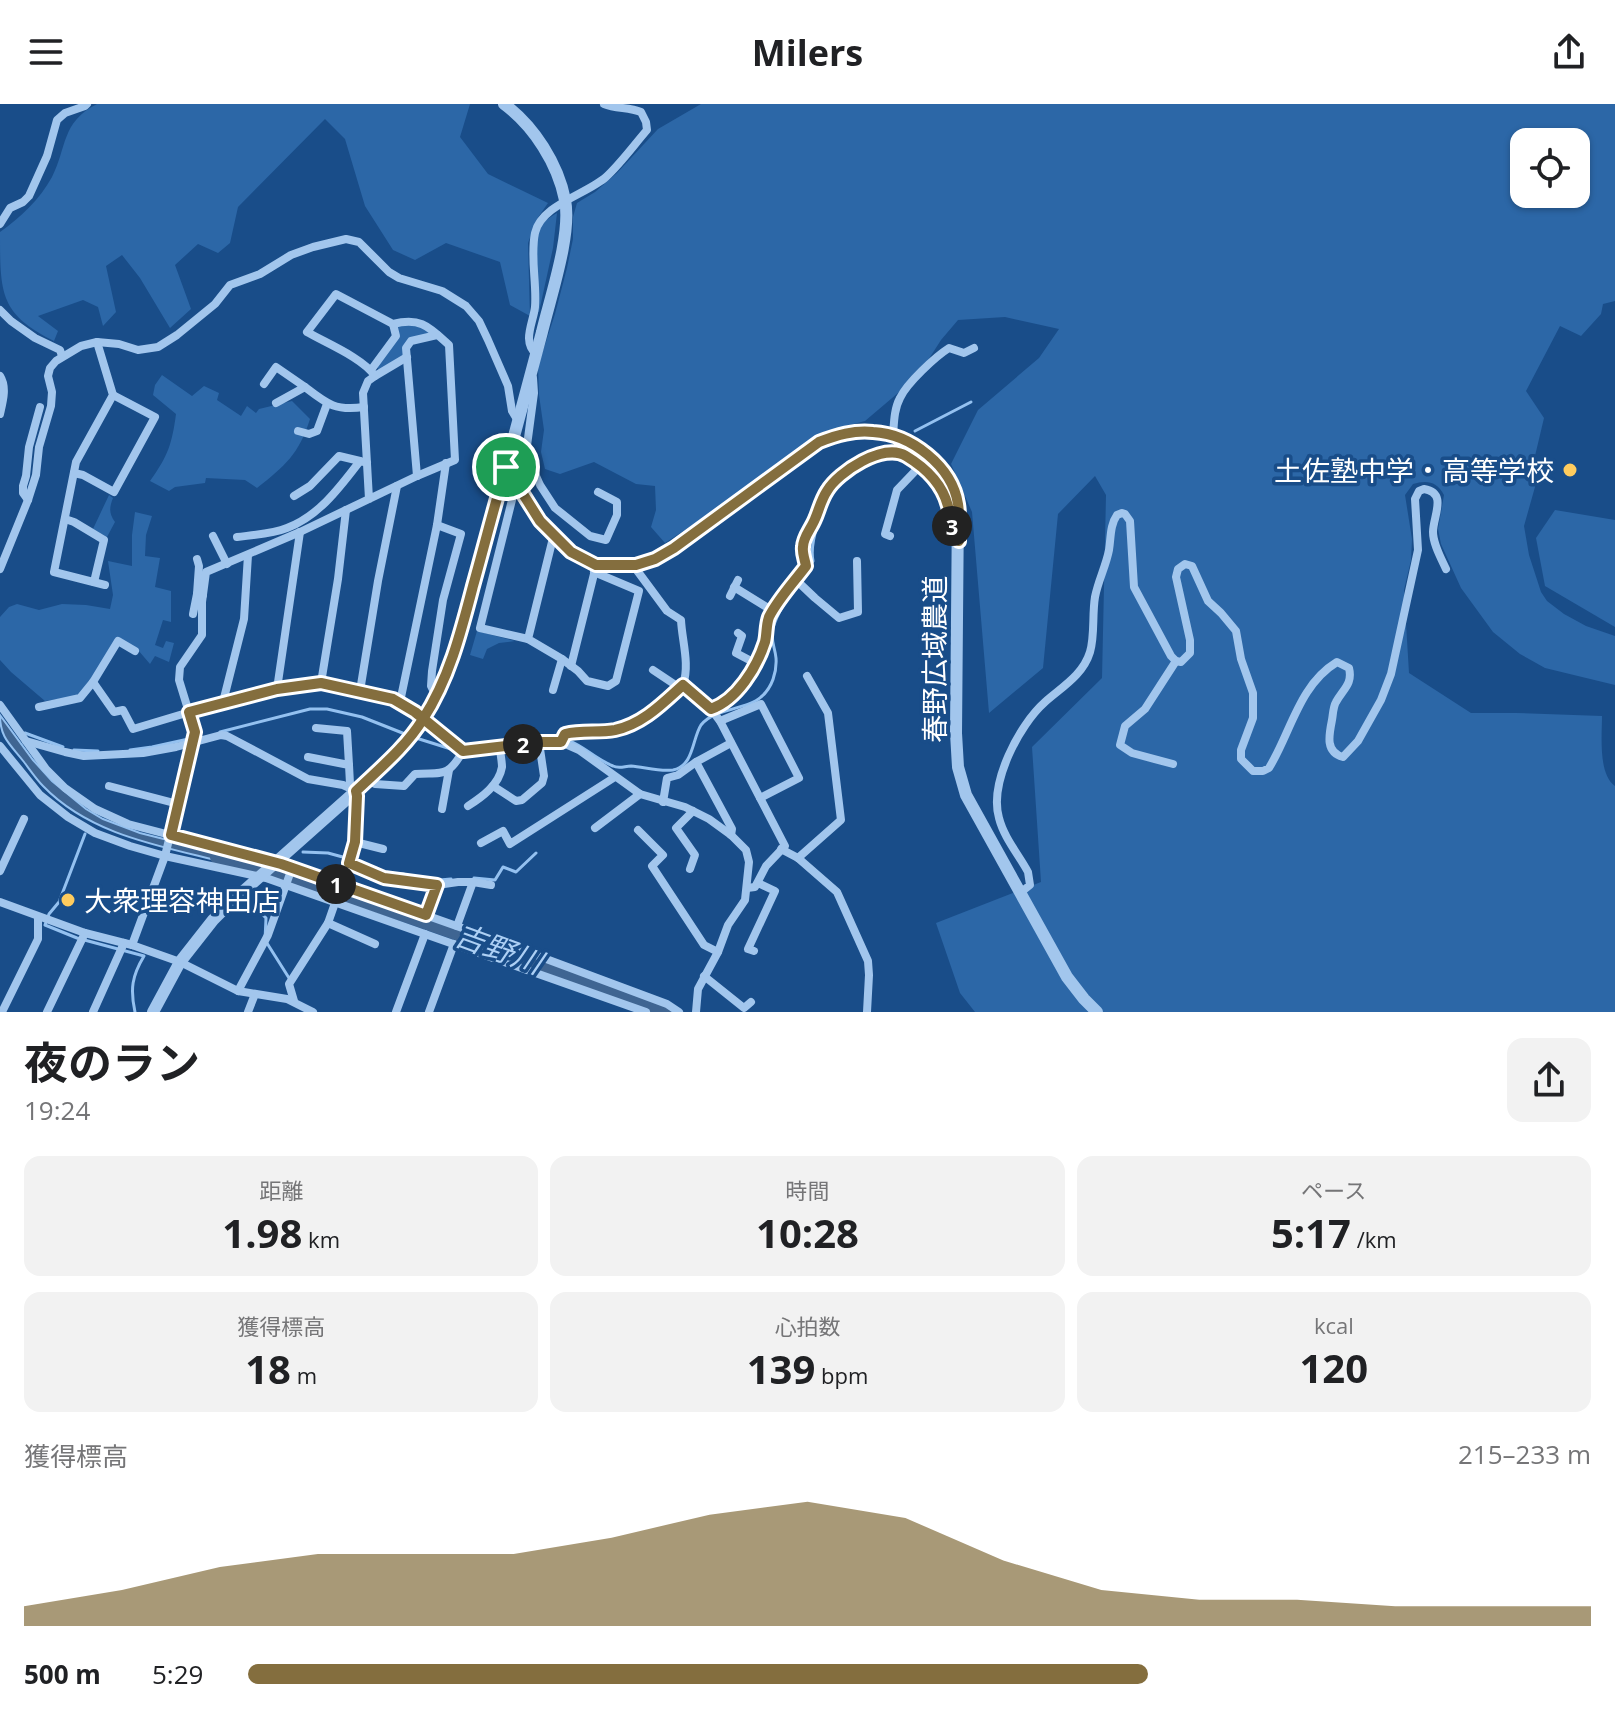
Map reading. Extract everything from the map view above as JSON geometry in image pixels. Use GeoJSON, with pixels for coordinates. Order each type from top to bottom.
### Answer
{"type":"FeatureCollection","features":[{"type":"Feature","properties":{"kind":"street"},"geometry":{"type":"LineString","coordinates":[[0,224],[10,208],[29,196],[47,156],[57,120],[65,113],[87,104]]}},
{"type":"Feature","properties":{"kind":"street"},"geometry":{"type":"LineString","coordinates":[[153,1012],[180,962],[213,920],[356,791],[410,736],[423,719],[447,672],[506,467],[558,270],[566,224],[560,181],[523,119],[504,104]]}},
{"type":"Feature","properties":{"kind":"street"},"geometry":{"type":"LineString","coordinates":[[536,354],[528,339],[535,307],[536,229],[542,219],[565,200],[606,177],[647,130],[641,112],[626,106],[604,104]]}},
{"type":"Feature","properties":{"kind":"street"},"geometry":{"type":"LineString","coordinates":[[0,569],[36,475],[39,447],[51,406],[50,368],[62,356],[97,342],[138,350],[158,347],[215,304],[230,285],[260,274],[291,255],[313,247],[346,239],[359,242],[399,278],[442,291],[466,306],[479,321],[488,340],[508,386],[512,411],[518,421]]}},
{"type":"Feature","properties":{"kind":"street"},"geometry":{"type":"LineString","coordinates":[[193,614],[206,572],[455,460],[449,345],[420,322],[393,324],[336,294],[307,332],[373,373]]}},
{"type":"Feature","properties":{"kind":"street"},"geometry":{"type":"LineString","coordinates":[[0,310],[23,329],[60,350],[62,356]]}},
{"type":"Feature","properties":{"kind":"street"},"geometry":{"type":"LineString","coordinates":[[369,499],[364,462],[363,393],[396,336],[393,324]]}},
{"type":"Feature","properties":{"kind":"street"},"geometry":{"type":"LineString","coordinates":[[417,476],[406,348],[411,341],[437,335]]}},
{"type":"Feature","properties":{"kind":"street"},"geometry":{"type":"LineString","coordinates":[[74,473],[114,492],[155,417],[113,395],[97,342]]}},
{"type":"Feature","properties":{"kind":"street"},"geometry":{"type":"LineString","coordinates":[[893,436],[900,397],[917,377],[949,348],[964,353],[974,348]]}},
{"type":"Feature","properties":{"kind":"street"},"geometry":{"type":"LineString","coordinates":[[373,373],[407,357]]}},
{"type":"Feature","properties":{"kind":"street"},"geometry":{"type":"LineString","coordinates":[[264,384],[276,367],[333,407],[364,407]]}},
{"type":"Feature","properties":{"kind":"street"},"geometry":{"type":"LineString","coordinates":[[532,369],[534,393],[526,453],[540,485],[555,508],[590,536],[606,540],[617,515],[617,502],[598,492]]}},
{"type":"Feature","properties":{"kind":"street"},"geometry":{"type":"LineString","coordinates":[[0,376],[4,396],[0,414]]}},
{"type":"Feature","properties":{"kind":"street"},"geometry":{"type":"LineString","coordinates":[[276,403],[305,387]]}},
{"type":"Feature","properties":{"kind":"street"},"geometry":{"type":"LineString","coordinates":[[105,585],[54,572],[76,462],[113,395]]}},
{"type":"Feature","properties":{"kind":"street"},"geometry":{"type":"LineString","coordinates":[[298,431],[309,434],[317,431],[327,404]]}},
{"type":"Feature","properties":{"kind":"street"},"geometry":{"type":"LineString","coordinates":[[28,500],[23,486],[40,407]]}},
{"type":"Feature","properties":{"kind":"street","name":"春野広域農道"},"geometry":{"type":"LineString","coordinates":[[595,568],[633,565],[655,559],[819,442],[836,435],[857,431],[877,432],[910,443],[928,454],[953,487],[958,504],[956,733],[958,767],[966,795],[1067,977],[1097,1012]]}},
{"type":"Feature","properties":{"kind":"street"},"geometry":{"type":"LineString","coordinates":[[716,715],[719,706],[741,686],[755,663],[773,611],[799,583],[806,566],[802,549],[805,537],[835,480],[872,456],[902,453],[936,480],[947,503],[953,533],[959,541]]}},
{"type":"Feature","properties":{"kind":"street"},"geometry":{"type":"LineString","coordinates":[[294,496],[310,486],[339,456],[364,462]]}},
{"type":"Feature","properties":{"kind":"street"},"geometry":{"type":"LineString","coordinates":[[237,537],[286,529],[307,517],[364,462]]}},
{"type":"Feature","properties":{"kind":"street"},"geometry":{"type":"LineString","coordinates":[[400,702],[437,525],[446,463]]}},
{"type":"Feature","properties":{"kind":"street"},"geometry":{"type":"LineString","coordinates":[[890,536],[885,534],[897,490],[920,466]]}},
{"type":"Feature","properties":{"kind":"street"},"geometry":{"type":"LineString","coordinates":[[506,467],[514,479],[540,521],[571,552],[639,591],[616,681],[608,686],[587,681],[562,659],[528,639],[480,628],[512,500],[514,479]]}},
{"type":"Feature","properties":{"kind":"street"},"geometry":{"type":"LineString","coordinates":[[360,691],[397,486]]}},
{"type":"Feature","properties":{"kind":"street"},"geometry":{"type":"LineString","coordinates":[[1020,893],[1030,885],[1030,879],[999,821],[997,807],[1004,765],[1009,752],[1039,708],[1079,672],[1091,651],[1095,599],[1117,515],[1125,514],[1130,521],[1134,587],[1165,648],[1176,661],[1186,659],[1190,649],[1176,577],[1178,569],[1185,564],[1192,566],[1208,601],[1233,626],[1253,693],[1253,718],[1241,750],[1241,759],[1253,771],[1269,768],[1302,699],[1324,672],[1337,662],[1349,668],[1351,676],[1349,685],[1335,703],[1328,737],[1331,749],[1335,755],[1343,757],[1358,741],[1381,700],[1391,674],[1418,550],[1415,499],[1424,489],[1429,489],[1437,497],[1433,533],[1446,569]]}},
{"type":"Feature","properties":{"kind":"street"},"geometry":{"type":"LineString","coordinates":[[321,683],[346,510]]}},
{"type":"Feature","properties":{"kind":"street"},"geometry":{"type":"LineString","coordinates":[[65,519],[104,540],[94,582]]}},
{"type":"Feature","properties":{"kind":"street"},"geometry":{"type":"LineString","coordinates":[[436,696],[431,686],[432,671],[443,600],[461,534],[437,525]]}},
{"type":"Feature","properties":{"kind":"street"},"geometry":{"type":"LineString","coordinates":[[277,689],[300,532]]}},
{"type":"Feature","properties":{"kind":"street"},"geometry":{"type":"LineString","coordinates":[[213,536],[227,564]]}},
{"type":"Feature","properties":{"kind":"street"},"geometry":{"type":"LineString","coordinates":[[528,639],[552,542],[556,537]]}},
{"type":"Feature","properties":{"kind":"street"},"geometry":{"type":"LineString","coordinates":[[223,702],[244,619],[248,555]]}},
{"type":"Feature","properties":{"kind":"street"},"geometry":{"type":"LineString","coordinates":[[93,1012],[171,837],[193,738],[179,680],[180,667],[202,635],[197,559]]}},
{"type":"Feature","properties":{"kind":"street"},"geometry":{"type":"LineString","coordinates":[[799,583],[839,618],[858,612],[857,561]]}},
{"type":"Feature","properties":{"kind":"street"},"geometry":{"type":"LineString","coordinates":[[93,682],[114,712],[123,710],[133,729],[223,702],[277,689],[321,683],[400,702],[459,748],[500,747],[563,738],[578,731],[615,730],[639,722],[681,687],[686,677],[681,620],[667,611],[633,565]]}},
{"type":"Feature","properties":{"kind":"street"},"geometry":{"type":"LineString","coordinates":[[571,666],[595,568]]}},
{"type":"Feature","properties":{"kind":"street"},"geometry":{"type":"LineString","coordinates":[[730,596],[736,583],[773,611]]}},
{"type":"Feature","properties":{"kind":"street"},"geometry":{"type":"LineString","coordinates":[[738,633],[742,636],[736,653],[755,663]]}},
{"type":"Feature","properties":{"kind":"street"},"geometry":{"type":"LineString","coordinates":[[39,707],[80,698],[118,641],[135,651]]}},
{"type":"Feature","properties":{"kind":"street"},"geometry":{"type":"LineString","coordinates":[[553,690],[562,659]]}},
{"type":"Feature","properties":{"kind":"street"},"geometry":{"type":"LineString","coordinates":[[1173,764],[1132,753],[1120,745],[1125,726],[1145,709],[1176,661]]}},
{"type":"Feature","properties":{"kind":"street"},"geometry":{"type":"LineString","coordinates":[[653,670],[681,687],[716,715],[785,846],[766,866],[755,887],[747,888]]}},
{"type":"Feature","properties":{"kind":"street"},"geometry":{"type":"LineString","coordinates":[[798,858],[841,820],[828,713],[807,676]]}},
{"type":"Feature","properties":{"kind":"street"},"geometry":{"type":"LineString","coordinates":[[716,715],[761,704],[799,778],[760,798]]}},
{"type":"Feature","properties":{"kind":"street"},"geometry":{"type":"LineString","coordinates":[[0,705],[54,778],[95,809],[128,824],[268,869],[286,884],[646,1012]]}},
{"type":"Feature","properties":{"kind":"street"},"geometry":{"type":"LineString","coordinates":[[294,1001],[289,984],[328,923],[355,842],[357,796],[350,784],[347,731],[316,728]]}},
{"type":"Feature","properties":{"kind":"street"},"geometry":{"type":"LineString","coordinates":[[25,740],[84,756],[143,753],[193,738],[221,735],[308,779],[343,785],[356,791]]}},
{"type":"Feature","properties":{"kind":"street"},"geometry":{"type":"LineString","coordinates":[[563,738],[640,794],[709,819],[746,850],[749,862],[745,900],[728,925],[718,952],[698,989],[696,1012]]}},
{"type":"Feature","properties":{"kind":"street"},"geometry":{"type":"LineString","coordinates":[[493,786],[516,801],[522,800],[542,783],[544,776],[539,742]]}},
{"type":"Feature","properties":{"kind":"street"},"geometry":{"type":"LineString","coordinates":[[663,802],[667,778],[678,775],[731,743]]}},
{"type":"Feature","properties":{"kind":"street"},"geometry":{"type":"LineString","coordinates":[[0,746],[40,795],[95,833],[130,846],[166,853],[268,869],[292,869],[457,926],[667,1004],[679,1012]]}},
{"type":"Feature","properties":{"kind":"street"},"geometry":{"type":"LineString","coordinates":[[468,806],[493,786],[502,769],[500,747]]}},
{"type":"Feature","properties":{"kind":"street"},"geometry":{"type":"LineString","coordinates":[[442,809],[449,770],[459,748]]}},
{"type":"Feature","properties":{"kind":"street"},"geometry":{"type":"LineString","coordinates":[[308,757],[349,765]]}},
{"type":"Feature","properties":{"kind":"street"},"geometry":{"type":"LineString","coordinates":[[696,762],[732,829],[731,835]]}},
{"type":"Feature","properties":{"kind":"street"},"geometry":{"type":"LineString","coordinates":[[368,779],[375,784],[404,786],[415,774],[442,774],[449,770]]}},
{"type":"Feature","properties":{"kind":"street"},"geometry":{"type":"LineString","coordinates":[[481,843],[503,831],[510,844],[615,777]]}},
{"type":"Feature","properties":{"kind":"street"},"geometry":{"type":"LineString","coordinates":[[109,786],[178,804]]}},
{"type":"Feature","properties":{"kind":"street"},"geometry":{"type":"LineString","coordinates":[[595,828],[640,794]]}},
{"type":"Feature","properties":{"kind":"street"},"geometry":{"type":"LineString","coordinates":[[690,869],[695,855],[676,828],[693,811]]}},
{"type":"Feature","properties":{"kind":"street"},"geometry":{"type":"LineString","coordinates":[[0,871],[24,819]]}},
{"type":"Feature","properties":{"kind":"street"},"geometry":{"type":"LineString","coordinates":[[638,830],[663,855],[652,866],[704,945],[718,952]]}},
{"type":"Feature","properties":{"kind":"street"},"geometry":{"type":"LineString","coordinates":[[355,842],[383,849]]}},
{"type":"Feature","properties":{"kind":"street"},"geometry":{"type":"LineString","coordinates":[[781,849],[798,858],[837,892],[868,961],[867,1012]]}},
{"type":"Feature","properties":{"kind":"street"},"geometry":{"type":"LineString","coordinates":[[350,861],[384,878],[437,885],[458,882],[491,885]]}},
{"type":"Feature","properties":{"kind":"street"},"geometry":{"type":"LineString","coordinates":[[238,991],[268,935],[292,869]]}},
{"type":"Feature","properties":{"kind":"street"},"geometry":{"type":"LineString","coordinates":[[457,926],[473,882]]}},
{"type":"Feature","properties":{"kind":"street"},"geometry":{"type":"LineString","coordinates":[[754,951],[748,949],[775,891],[758,883]]}},
{"type":"Feature","properties":{"kind":"street"},"geometry":{"type":"LineString","coordinates":[[426,915],[437,885]]}},
{"type":"Feature","properties":{"kind":"street"},"geometry":{"type":"LineString","coordinates":[[0,902],[83,938],[180,962],[238,991],[294,1001],[313,1012]]}},
{"type":"Feature","properties":{"kind":"street"},"geometry":{"type":"LineString","coordinates":[[2,1012],[38,939],[44,919]]}},
{"type":"Feature","properties":{"kind":"street"},"geometry":{"type":"LineString","coordinates":[[328,923],[375,944]]}},
{"type":"Feature","properties":{"kind":"street"},"geometry":{"type":"LineString","coordinates":[[396,1012],[425,934]]}},
{"type":"Feature","properties":{"kind":"street"},"geometry":{"type":"LineString","coordinates":[[47,1012],[83,938]]}},
{"type":"Feature","properties":{"kind":"street"},"geometry":{"type":"LineString","coordinates":[[429,1012],[454,944]]}},
{"type":"Feature","properties":{"kind":"street"},"geometry":{"type":"LineString","coordinates":[[704,976],[744,1008],[751,1002]]}},
{"type":"Feature","properties":{"kind":"street"},"geometry":{"type":"LineString","coordinates":[[248,1012],[255,994]]}},
{"type":"Feature","properties":{"kind":"shaded area"},"geometry":{"type":"Polygon","coordinates":[[[97,104],[470,104],[460,137],[488,174],[548,203],[537,219],[528,243],[530,316],[510,305],[500,262],[446,243],[415,260],[393,250],[365,206],[345,139],[325,119],[238,207],[230,243],[218,253],[198,244],[175,265],[191,309],[170,328],[140,278],[122,255],[106,266],[116,312],[103,326],[98,307],[83,300],[38,316],[58,331],[54,341],[23,321],[7,300],[1,271],[0,232],[42,193],[57,166],[71,127],[85,111],[97,104]]]}},
{"type":"Feature","properties":{"kind":"shaded area"},"geometry":{"type":"Polygon","coordinates":[[[701,104],[1615,104],[1615,301],[1603,304],[1601,314],[1581,336],[1560,326],[1526,391],[1544,418],[1530,477],[1535,487],[1524,526],[1529,555],[1547,601],[1586,626],[1615,636],[1615,685],[1545,668],[1520,654],[1493,632],[1461,588],[1441,544],[1438,529],[1444,495],[1431,483],[1413,484],[1405,495],[1412,539],[1404,590],[1409,673],[1471,713],[1602,716],[1603,764],[1615,786],[1615,1012],[975,1012],[960,993],[936,923],[1041,882],[1032,747],[1102,678],[1106,495],[1095,476],[1058,514],[1043,668],[989,713],[972,512],[951,464],[978,410],[1039,358],[1059,329],[1005,317],[958,320],[925,365],[865,421],[823,432],[665,543],[651,527],[656,510],[655,486],[636,484],[594,462],[560,474],[545,469],[541,452],[544,430],[538,366],[567,268],[573,239],[573,217],[577,203],[617,173],[658,129],[701,104]]]}},
{"type":"Feature","properties":{"kind":"shaded area"},"geometry":{"type":"Polygon","coordinates":[[[557,213],[553,248],[537,312],[536,239],[541,225],[557,213]]]}},
{"type":"Feature","properties":{"kind":"shaded area"},"geometry":{"type":"Polygon","coordinates":[[[418,324],[431,334],[410,340],[405,356],[379,370],[377,367],[390,348],[396,325],[418,324]]]}},
{"type":"Feature","properties":{"kind":"shaded area"},"geometry":{"type":"Polygon","coordinates":[[[162,375],[192,396],[204,386],[219,393],[217,400],[241,416],[247,406],[256,413],[259,409],[292,401],[310,419],[290,458],[257,488],[245,480],[206,478],[205,483],[175,487],[169,491],[150,481],[168,449],[176,414],[153,395],[162,375]]]}},
{"type":"Feature","properties":{"kind":"shaded area"},"geometry":{"type":"Polygon","coordinates":[[[109,495],[113,498],[110,511],[115,522],[107,537],[93,529],[109,495]]]}},
{"type":"Feature","properties":{"kind":"shaded area"},"geometry":{"type":"Polygon","coordinates":[[[1555,510],[1615,520],[1615,627],[1545,586],[1536,538],[1555,510]]]}},
{"type":"Feature","properties":{"kind":"shaded area"},"geometry":{"type":"Polygon","coordinates":[[[135,512],[152,516],[146,535],[145,556],[160,558],[155,587],[171,591],[171,622],[163,620],[155,645],[163,648],[166,641],[174,643],[169,662],[155,656],[150,664],[138,650],[117,639],[78,696],[45,701],[0,660],[0,617],[9,607],[17,604],[39,610],[62,604],[110,609],[113,595],[108,561],[132,566],[135,512]]]}},
{"type":"Feature","properties":{"kind":"shaded area"},"geometry":{"type":"Polygon","coordinates":[[[477,631],[515,641],[499,643],[487,649],[483,659],[470,655],[477,631]]]}},
{"type":"Feature","properties":{"kind":"shaded area"},"geometry":{"type":"Polygon","coordinates":[[[0,715],[52,781],[86,809],[140,833],[227,855],[246,868],[138,840],[87,819],[43,786],[7,740],[0,715]]]}},
{"type":"Feature","properties":{"kind":"waterway"},"geometry":{"type":"LineString","coordinates":[[915,431],[971,402]]}},
{"type":"Feature","properties":{"kind":"waterway"},"geometry":{"type":"LineString","coordinates":[[855,470],[877,459]]}},
{"type":"Feature","properties":{"kind":"waterway"},"geometry":{"type":"LineString","coordinates":[[541,738],[573,742],[618,767],[673,770],[685,763],[698,731],[707,719],[755,701],[771,684],[776,663],[772,636],[776,619],[813,561],[815,533],[826,503],[836,486],[849,475]]}},
{"type":"Feature","properties":{"kind":"waterway"},"geometry":{"type":"LineString","coordinates":[[220,732],[310,709],[327,709],[362,717],[405,734]]}},
{"type":"Feature","properties":{"kind":"waterway"},"geometry":{"type":"LineString","coordinates":[[25,733],[63,747]]}},
{"type":"Feature","properties":{"kind":"waterway"},"geometry":{"type":"LineString","coordinates":[[130,750],[193,738]]}},
{"type":"Feature","properties":{"kind":"waterway"},"geometry":{"type":"LineString","coordinates":[[416,738],[455,749]]}},
{"type":"Feature","properties":{"kind":"waterway"},"geometry":{"type":"LineString","coordinates":[[462,747],[530,739]]}},
{"type":"Feature","properties":{"kind":"waterway"},"geometry":{"type":"LineString","coordinates":[[74,750],[98,751]]}},
{"type":"Feature","properties":{"kind":"waterway"},"geometry":{"type":"LineString","coordinates":[[85,834],[59,902],[45,925],[77,938],[144,956],[133,983],[135,1012]]}},
{"type":"Feature","properties":{"kind":"waterway"},"geometry":{"type":"LineString","coordinates":[[303,852],[328,853],[350,859]]}},
{"type":"Feature","properties":{"kind":"waterway"},"geometry":{"type":"LineString","coordinates":[[474,878],[495,880],[503,867],[516,872],[536,853]]}},
{"type":"Feature","properties":{"kind":"waterway","name":"吉野川"},"geometry":{"type":"LineString","coordinates":[[218,857],[329,889],[439,926],[601,985],[664,1012]]}},
{"type":"Feature","properties":{"kind":"waterway"},"geometry":{"type":"LineString","coordinates":[[357,862],[385,873],[428,881],[451,879]]}},
{"type":"Feature","properties":{"kind":"waterway"},"geometry":{"type":"LineString","coordinates":[[255,896],[259,911],[266,918],[265,940],[289,978]]}},
{"type":"Feature","properties":{"kind":"place","name":"土佐塾中学・高等学校"},"geometry":{"type":"Point","coordinates":[1570,470]}},
{"type":"Feature","properties":{"kind":"place","name":"大衆理容神田店"},"geometry":{"type":"Point","coordinates":[68,900]}},
{"type":"Feature","properties":{"kind":"route"},"geometry":{"type":"LineString","coordinates":[[506,467],[462,628],[436,696],[423,719],[415,731],[356,791],[355,842],[349,863],[384,878],[437,885],[426,915],[281,864],[171,835],[195,732],[189,712],[277,689],[321,683],[393,699],[415,712],[423,719],[444,737],[463,751],[561,742],[565,734],[578,731],[615,730],[639,722],[683,685],[711,709],[719,706],[741,686],[754,666],[765,640],[767,621],[806,566],[802,549],[805,537],[826,492],[835,480],[872,456],[902,453],[928,472],[936,480],[947,503],[953,533],[959,541],[958,504],[953,487],[941,468],[928,454],[910,443],[877,432],[857,431],[819,442],[674,548],[636,565],[596,565],[571,552],[540,521],[506,467]]}}]}
